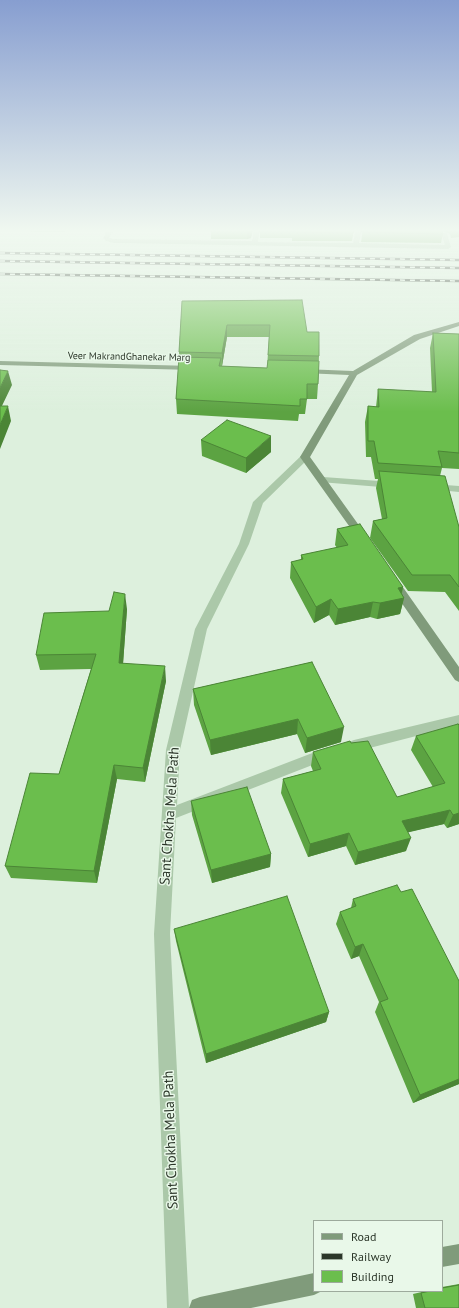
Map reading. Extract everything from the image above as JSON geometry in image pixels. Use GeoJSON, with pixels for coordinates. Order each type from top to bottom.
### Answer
{"type":"FeatureCollection","features":[{"type":"Feature","properties":{"kind":"street"},"geometry":{"type":"LineString","coordinates":[[291,371],[354,373],[417,337],[459,324]]}},
{"type":"Feature","properties":{"kind":"street","name":"Veer MakrandGhanekar Marg"},"geometry":{"type":"LineString","coordinates":[[0,363],[204,369]]}},
{"type":"Feature","properties":{"kind":"street","name":"Sant Chokha Mela Path"},"geometry":{"type":"LineString","coordinates":[[178,1308],[162,934],[173,750],[201,630],[244,544],[258,502],[305,457],[354,373]]}},
{"type":"Feature","properties":{"kind":"street"},"geometry":{"type":"LineString","coordinates":[[305,457],[323,480],[368,546]]}},
{"type":"Feature","properties":{"kind":"street"},"geometry":{"type":"LineString","coordinates":[[323,480],[406,485]]}},
{"type":"Feature","properties":{"kind":"street"},"geometry":{"type":"LineString","coordinates":[[421,486],[459,489]]}},
{"type":"Feature","properties":{"kind":"street"},"geometry":{"type":"LineString","coordinates":[[391,579],[459,677]]}},
{"type":"Feature","properties":{"kind":"street"},"geometry":{"type":"LineString","coordinates":[[169,814],[320,754],[459,720]]}},
{"type":"Feature","properties":{"kind":"street"},"geometry":{"type":"LineString","coordinates":[[443,1257],[459,1254]]}},
{"type":"Feature","properties":{"kind":"street"},"geometry":{"type":"LineString","coordinates":[[200,1308],[313,1284]]}},
{"type":"Feature","properties":{"kind":"building"},"geometry":{"type":"Polygon","coordinates":[[[302,300],[307,332],[319,332],[319,356],[268,355],[270,325],[227,325],[222,353],[179,352],[182,301],[302,300]]]}},
{"type":"Feature","properties":{"kind":"building"},"geometry":{"type":"Polygon","coordinates":[[[433,333],[459,334],[459,453],[438,451],[442,467],[378,463],[374,441],[368,441],[368,406],[379,407],[378,389],[436,392],[433,333]]]}},
{"type":"Feature","properties":{"kind":"building"},"geometry":{"type":"Polygon","coordinates":[[[179,357],[221,358],[219,366],[267,368],[268,360],[319,361],[318,384],[307,384],[307,399],[300,399],[300,406],[176,399],[179,357]]]}},
{"type":"Feature","properties":{"kind":"building"},"geometry":{"type":"Polygon","coordinates":[[[0,370],[8,371],[0,388],[0,370]]]}},
{"type":"Feature","properties":{"kind":"building"},"geometry":{"type":"Polygon","coordinates":[[[0,406],[8,406],[0,425],[0,406]]]}},
{"type":"Feature","properties":{"kind":"building"},"geometry":{"type":"Polygon","coordinates":[[[227,420],[271,436],[246,458],[201,440],[227,420]]]}},
{"type":"Feature","properties":{"kind":"building"},"geometry":{"type":"Polygon","coordinates":[[[379,471],[445,476],[459,527],[459,587],[450,575],[412,575],[373,521],[387,518],[379,471]]]}},
{"type":"Feature","properties":{"kind":"building"},"geometry":{"type":"Polygon","coordinates":[[[360,524],[403,587],[398,588],[404,598],[338,609],[331,599],[316,607],[291,562],[303,559],[301,555],[348,545],[337,529],[360,524]]]}},
{"type":"Feature","properties":{"kind":"building"},"geometry":{"type":"Polygon","coordinates":[[[114,592],[125,594],[119,663],[165,666],[143,768],[114,765],[94,871],[5,866],[30,773],[59,774],[96,654],[36,655],[44,613],[109,611],[114,592]]]}},
{"type":"Feature","properties":{"kind":"building"},"geometry":{"type":"Polygon","coordinates":[[[312,662],[344,727],[307,738],[298,719],[210,740],[193,689],[312,662]]]}},
{"type":"Feature","properties":{"kind":"building"},"geometry":{"type":"Polygon","coordinates":[[[458,724],[459,813],[453,815],[450,810],[402,821],[411,838],[358,852],[349,833],[310,844],[283,779],[321,769],[313,752],[350,741],[351,743],[368,741],[397,797],[445,783],[416,736],[458,724]]]}},
{"type":"Feature","properties":{"kind":"building"},"geometry":{"type":"Polygon","coordinates":[[[247,787],[271,854],[211,870],[191,801],[247,787]]]}},
{"type":"Feature","properties":{"kind":"building"},"geometry":{"type":"Polygon","coordinates":[[[397,885],[401,892],[412,889],[459,981],[459,1079],[420,1095],[380,1002],[388,999],[363,944],[355,947],[340,912],[356,906],[353,899],[397,885]]]}},
{"type":"Feature","properties":{"kind":"building"},"geometry":{"type":"Polygon","coordinates":[[[287,896],[329,1012],[206,1054],[174,929],[287,896]]]}},
{"type":"Feature","properties":{"kind":"building"},"geometry":{"type":"Polygon","coordinates":[[[459,1285],[459,1308],[425,1308],[421,1293],[443,1292],[443,1288],[459,1285]]]}}]}
